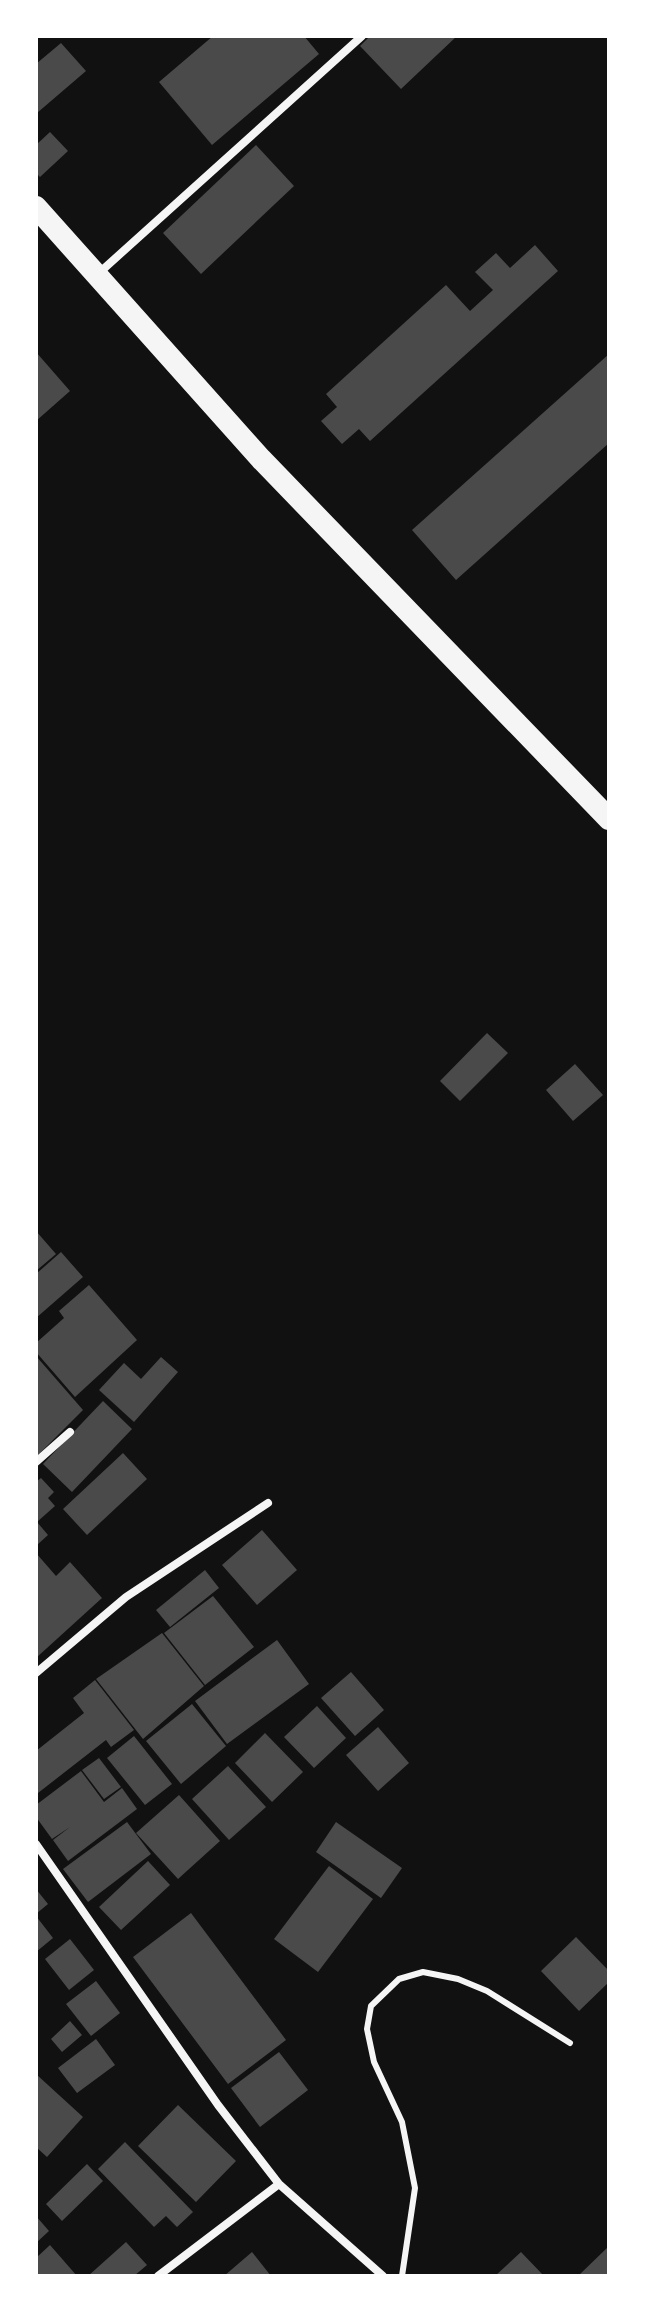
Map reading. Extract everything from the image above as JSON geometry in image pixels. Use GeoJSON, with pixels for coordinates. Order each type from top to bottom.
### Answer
{"type":"FeatureCollection","features":[{"type":"Feature","properties":{"kind":"highway"},"geometry":{"type":"LineString","coordinates":[[36,207],[261,459],[609,819]]}},
{"type":"Feature","properties":{"kind":"street"},"geometry":{"type":"LineString","coordinates":[[96,277],[362,36]]}},
{"type":"Feature","properties":{"kind":"street"},"geometry":{"type":"LineString","coordinates":[[36,1462],[70,1432]]}},
{"type":"Feature","properties":{"kind":"street"},"geometry":{"type":"LineString","coordinates":[[36,1673],[126,1597],[268,1503]]}},
{"type":"Feature","properties":{"kind":"street"},"geometry":{"type":"LineString","coordinates":[[36,1844],[218,2105],[279,2184],[383,2276]]}},
{"type":"Feature","properties":{"kind":"street"},"geometry":{"type":"LineString","coordinates":[[158,2276],[279,2184]]}},
{"type":"Feature","properties":{"kind":"lane"},"geometry":{"type":"LineString","coordinates":[[402,2276],[415,2188],[402,2122],[374,2062],[367,2029],[371,2006],[399,1979],[423,1972],[458,1979],[487,1991],[570,2043]]}},
{"type":"Feature","properties":{"kind":"building"},"geometry":{"type":"Polygon","coordinates":[[[213,36],[304,36],[319,54],[212,145],[159,82],[213,36]]]}},
{"type":"Feature","properties":{"kind":"building"},"geometry":{"type":"Polygon","coordinates":[[[370,36],[457,36],[401,89],[360,46],[370,36]]]}},
{"type":"Feature","properties":{"kind":"building"},"geometry":{"type":"Polygon","coordinates":[[[61,43],[86,71],[37,113],[36,64],[61,43]]]}},
{"type":"Feature","properties":{"kind":"building"},"geometry":{"type":"Polygon","coordinates":[[[50,132],[68,151],[40,177],[36,173],[36,145],[50,132]]]}},
{"type":"Feature","properties":{"kind":"building"},"geometry":{"type":"Polygon","coordinates":[[[256,145],[294,186],[201,274],[163,233],[256,145]]]}},
{"type":"Feature","properties":{"kind":"building"},"geometry":{"type":"Polygon","coordinates":[[[535,245],[558,271],[370,441],[359,429],[342,444],[321,421],[337,407],[326,394],[446,285],[470,311],[493,290],[475,272],[496,253],[510,268],[535,245]]]}},
{"type":"Feature","properties":{"kind":"building"},"geometry":{"type":"Polygon","coordinates":[[[36,352],[70,391],[36,421],[36,352]]]}},
{"type":"Feature","properties":{"kind":"building"},"geometry":{"type":"Polygon","coordinates":[[[609,354],[609,443],[456,580],[412,530],[609,354]]]}},
{"type":"Feature","properties":{"kind":"building"},"geometry":{"type":"Polygon","coordinates":[[[487,1033],[508,1053],[460,1101],[440,1081],[487,1033]]]}},
{"type":"Feature","properties":{"kind":"building"},"geometry":{"type":"Polygon","coordinates":[[[575,1064],[603,1095],[573,1121],[546,1090],[575,1064]]]}},
{"type":"Feature","properties":{"kind":"building"},"geometry":{"type":"Polygon","coordinates":[[[36,1231],[56,1254],[36,1271],[36,1231]]]}},
{"type":"Feature","properties":{"kind":"building"},"geometry":{"type":"Polygon","coordinates":[[[61,1252],[83,1277],[36,1318],[36,1274],[61,1252]]]}},
{"type":"Feature","properties":{"kind":"building"},"geometry":{"type":"Polygon","coordinates":[[[89,1285],[137,1340],[75,1397],[36,1352],[36,1343],[64,1318],[59,1311],[89,1285]]]}},
{"type":"Feature","properties":{"kind":"building"},"geometry":{"type":"Polygon","coordinates":[[[36,1356],[83,1410],[37,1456],[36,1455],[36,1356]]]}},
{"type":"Feature","properties":{"kind":"building"},"geometry":{"type":"Polygon","coordinates":[[[161,1357],[178,1372],[134,1422],[99,1390],[124,1363],[141,1379],[161,1357]]]}},
{"type":"Feature","properties":{"kind":"building"},"geometry":{"type":"Polygon","coordinates":[[[103,1401],[132,1429],[72,1492],[43,1464],[103,1401]]]}},
{"type":"Feature","properties":{"kind":"building"},"geometry":{"type":"Polygon","coordinates":[[[123,1453],[147,1479],[87,1535],[63,1509],[123,1453]]]}},
{"type":"Feature","properties":{"kind":"building"},"geometry":{"type":"Polygon","coordinates":[[[41,1478],[54,1492],[48,1498],[55,1506],[37,1522],[48,1535],[36,1546],[36,1482],[41,1478]]]}},
{"type":"Feature","properties":{"kind":"building"},"geometry":{"type":"Polygon","coordinates":[[[262,1530],[297,1570],[257,1605],[222,1565],[262,1530]]]}},
{"type":"Feature","properties":{"kind":"building"},"geometry":{"type":"Polygon","coordinates":[[[36,1553],[56,1576],[70,1562],[102,1598],[36,1658],[36,1553]]]}},
{"type":"Feature","properties":{"kind":"building"},"geometry":{"type":"Polygon","coordinates":[[[205,1570],[219,1588],[170,1627],[156,1610],[205,1570]]]}},
{"type":"Feature","properties":{"kind":"building"},"geometry":{"type":"Polygon","coordinates":[[[213,1596],[254,1647],[205,1685],[164,1633],[213,1596]]]}},
{"type":"Feature","properties":{"kind":"building"},"geometry":{"type":"Polygon","coordinates":[[[162,1633],[204,1686],[143,1739],[96,1679],[162,1633]]]}},
{"type":"Feature","properties":{"kind":"building"},"geometry":{"type":"Polygon","coordinates":[[[277,1640],[309,1684],[227,1744],[195,1701],[277,1640]]]}},
{"type":"Feature","properties":{"kind":"building"},"geometry":{"type":"Polygon","coordinates":[[[351,1672],[384,1710],[355,1736],[321,1698],[351,1672]]]}},
{"type":"Feature","properties":{"kind":"building"},"geometry":{"type":"Polygon","coordinates":[[[95,1680],[134,1730],[111,1747],[106,1740],[38,1793],[36,1751],[84,1713],[73,1698],[95,1680]]]}},
{"type":"Feature","properties":{"kind":"building"},"geometry":{"type":"Polygon","coordinates":[[[192,1704],[226,1746],[181,1784],[146,1741],[192,1704]]]}},
{"type":"Feature","properties":{"kind":"building"},"geometry":{"type":"Polygon","coordinates":[[[317,1706],[346,1738],[314,1768],[284,1737],[317,1706]]]}},
{"type":"Feature","properties":{"kind":"building"},"geometry":{"type":"Polygon","coordinates":[[[378,1727],[409,1763],[378,1791],[346,1755],[378,1727]]]}},
{"type":"Feature","properties":{"kind":"building"},"geometry":{"type":"Polygon","coordinates":[[[265,1733],[303,1772],[272,1802],[235,1763],[265,1733]]]}},
{"type":"Feature","properties":{"kind":"building"},"geometry":{"type":"Polygon","coordinates":[[[134,1736],[172,1784],[145,1805],[107,1758],[134,1736]]]}},
{"type":"Feature","properties":{"kind":"building"},"geometry":{"type":"Polygon","coordinates":[[[99,1758],[121,1787],[104,1799],[82,1770],[99,1758]]]}},
{"type":"Feature","properties":{"kind":"building"},"geometry":{"type":"Polygon","coordinates":[[[228,1766],[266,1807],[229,1840],[192,1799],[228,1766]]]}},
{"type":"Feature","properties":{"kind":"building"},"geometry":{"type":"Polygon","coordinates":[[[81,1771],[104,1802],[122,1788],[137,1809],[68,1861],[53,1840],[70,1827],[52,1839],[36,1817],[36,1805],[81,1771]]]}},
{"type":"Feature","properties":{"kind":"building"},"geometry":{"type":"Polygon","coordinates":[[[179,1795],[220,1841],[178,1879],[136,1833],[179,1795]]]}},
{"type":"Feature","properties":{"kind":"building"},"geometry":{"type":"Polygon","coordinates":[[[127,1822],[151,1854],[88,1902],[63,1869],[127,1822]]]}},
{"type":"Feature","properties":{"kind":"building"},"geometry":{"type":"Polygon","coordinates":[[[336,1822],[402,1868],[381,1898],[316,1852],[336,1822]]]}},
{"type":"Feature","properties":{"kind":"building"},"geometry":{"type":"Polygon","coordinates":[[[148,1861],[170,1885],[121,1930],[99,1907],[148,1861]]]}},
{"type":"Feature","properties":{"kind":"building"},"geometry":{"type":"Polygon","coordinates":[[[329,1866],[373,1899],[318,1972],[274,1939],[329,1866]]]}},
{"type":"Feature","properties":{"kind":"building"},"geometry":{"type":"Polygon","coordinates":[[[36,1889],[48,1904],[36,1914],[36,1889]]]}},
{"type":"Feature","properties":{"kind":"building"},"geometry":{"type":"Polygon","coordinates":[[[191,1913],[286,2040],[228,2084],[133,1957],[191,1913]]]}},
{"type":"Feature","properties":{"kind":"building"},"geometry":{"type":"Polygon","coordinates":[[[36,1916],[53,1938],[36,1952],[36,1916]]]}},
{"type":"Feature","properties":{"kind":"building"},"geometry":{"type":"Polygon","coordinates":[[[576,1937],[609,1971],[609,1982],[579,2011],[541,1971],[576,1937]]]}},
{"type":"Feature","properties":{"kind":"building"},"geometry":{"type":"Polygon","coordinates":[[[70,1939],[94,1970],[69,1990],[45,1959],[70,1939]]]}},
{"type":"Feature","properties":{"kind":"building"},"geometry":{"type":"Polygon","coordinates":[[[96,1981],[120,2013],[91,2036],[66,2004],[96,1981]]]}},
{"type":"Feature","properties":{"kind":"building"},"geometry":{"type":"Polygon","coordinates":[[[70,2021],[82,2035],[62,2052],[51,2039],[70,2021]]]}},
{"type":"Feature","properties":{"kind":"building"},"geometry":{"type":"Polygon","coordinates":[[[96,2039],[115,2065],[77,2093],[58,2068],[96,2039]]]}},
{"type":"Feature","properties":{"kind":"building"},"geometry":{"type":"Polygon","coordinates":[[[279,2052],[308,2090],[260,2127],[231,2088],[279,2052]]]}},
{"type":"Feature","properties":{"kind":"building"},"geometry":{"type":"Polygon","coordinates":[[[36,2074],[83,2117],[47,2157],[36,2147],[36,2074]]]}},
{"type":"Feature","properties":{"kind":"building"},"geometry":{"type":"Polygon","coordinates":[[[178,2105],[236,2161],[196,2202],[138,2146],[178,2105]]]}},
{"type":"Feature","properties":{"kind":"building"},"geometry":{"type":"Polygon","coordinates":[[[125,2142],[193,2212],[177,2227],[166,2216],[154,2227],[98,2169],[125,2142]]]}},
{"type":"Feature","properties":{"kind":"building"},"geometry":{"type":"Polygon","coordinates":[[[87,2164],[103,2181],[62,2221],[46,2204],[87,2164]]]}},
{"type":"Feature","properties":{"kind":"building"},"geometry":{"type":"Polygon","coordinates":[[[36,2216],[49,2231],[36,2243],[36,2216]]]}},
{"type":"Feature","properties":{"kind":"building"},"geometry":{"type":"Polygon","coordinates":[[[126,2242],[147,2265],[134,2276],[88,2276],[126,2242]]]}},
{"type":"Feature","properties":{"kind":"building"},"geometry":{"type":"Polygon","coordinates":[[[50,2245],[77,2276],[36,2276],[36,2258],[50,2245]]]}},
{"type":"Feature","properties":{"kind":"building"},"geometry":{"type":"Polygon","coordinates":[[[609,2246],[609,2276],[578,2276],[609,2246]]]}},
{"type":"Feature","properties":{"kind":"building"},"geometry":{"type":"Polygon","coordinates":[[[252,2252],[271,2276],[224,2276],[252,2252]]]}},
{"type":"Feature","properties":{"kind":"building"},"geometry":{"type":"Polygon","coordinates":[[[521,2252],[544,2276],[495,2276],[521,2252]]]}}]}
